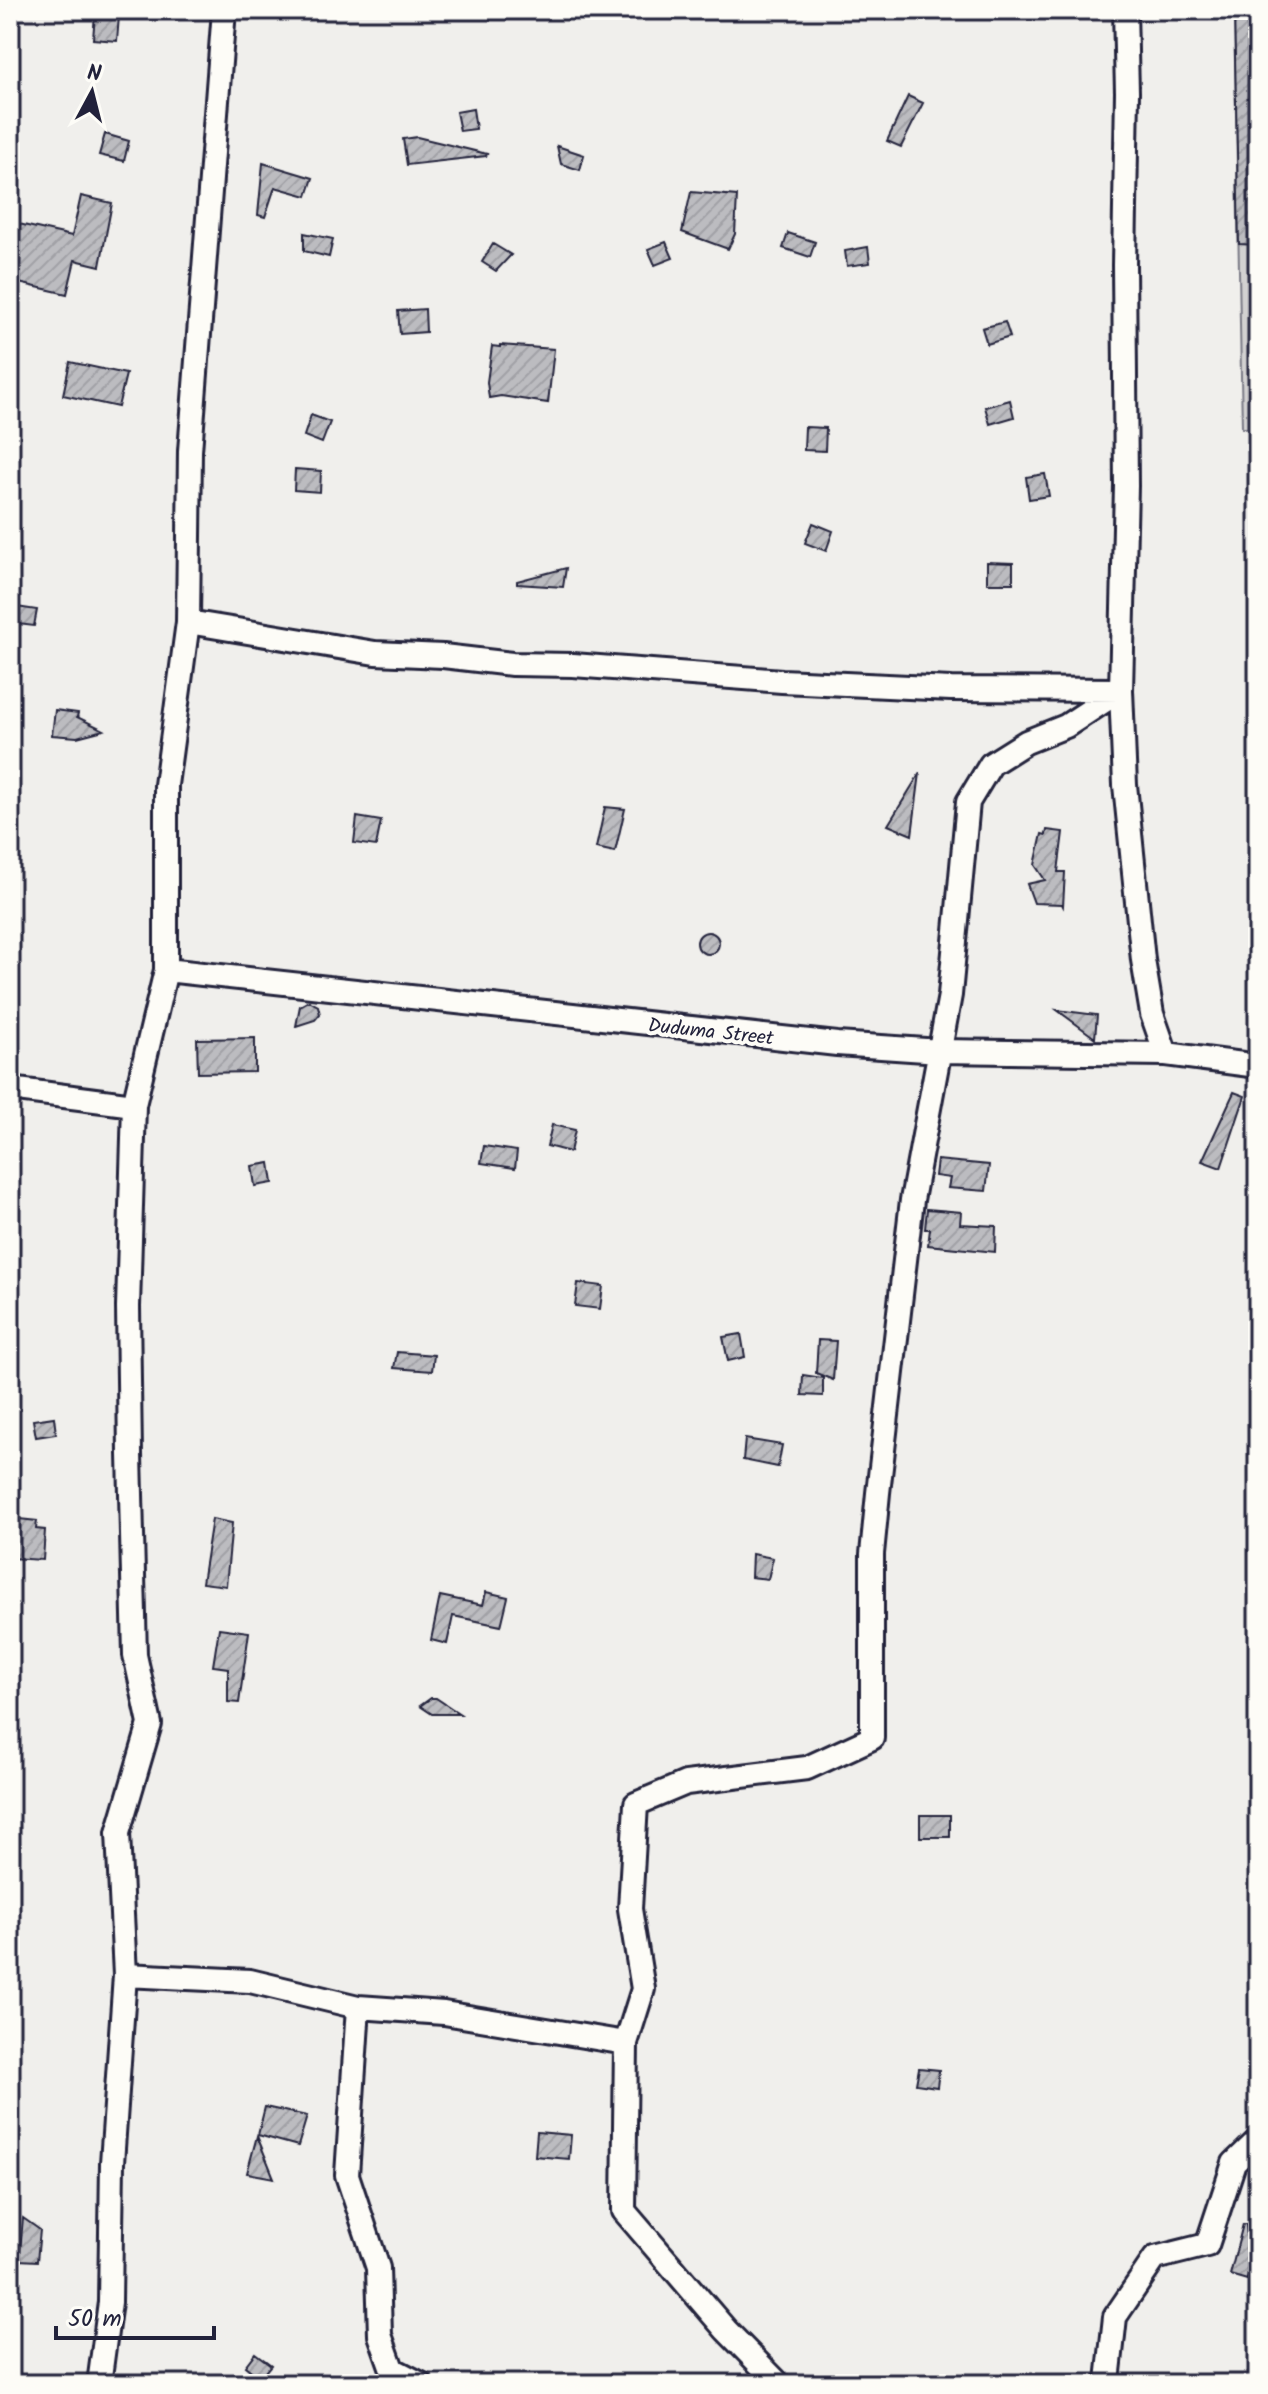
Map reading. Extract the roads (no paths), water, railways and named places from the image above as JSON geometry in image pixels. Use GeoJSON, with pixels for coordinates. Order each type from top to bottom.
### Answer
{"type":"FeatureCollection","features":[{"type":"Feature","properties":{"kind":"street"},"geometry":{"type":"LineString","coordinates":[[99,2384],[110,2302],[112,2163],[125,1975],[118,1833],[150,1724],[135,1655],[131,1501],[128,1307],[134,1105],[166,970],[166,785],[188,622],[190,451],[224,10]]}},
{"type":"Feature","properties":{"kind":"street"},"geometry":{"type":"LineString","coordinates":[[1125,10],[1126,486],[1121,690],[1125,785],[1143,960],[1152,1014],[1166,1054]]}},
{"type":"Feature","properties":{"kind":"street"},"geometry":{"type":"LineString","coordinates":[[188,622],[375,653],[443,656],[512,664],[573,665],[782,681],[951,689],[1121,690]]}},
{"type":"Feature","properties":{"kind":"street"},"geometry":{"type":"LineString","coordinates":[[779,2384],[726,2330],[624,2211],[626,2043],[643,1989],[630,1909],[636,1804],[686,1783],[807,1768],[872,1738],[872,1554],[912,1200],[950,995],[968,802],[991,764],[1026,742],[1066,726],[1121,690]]}},
{"type":"Feature","properties":{"kind":"street","name":"Duduma Street"},"geometry":{"type":"LineString","coordinates":[[166,970],[837,1044],[940,1051],[1166,1054],[1258,1066]]}},
{"type":"Feature","properties":{"kind":"street"},"geometry":{"type":"LineString","coordinates":[[10,1089],[134,1105]]}},
{"type":"Feature","properties":{"kind":"street"},"geometry":{"type":"LineString","coordinates":[[125,1975],[250,1981],[358,2007],[444,2013],[626,2043]]}},
{"type":"Feature","properties":{"kind":"street"},"geometry":{"type":"LineString","coordinates":[[358,2007],[347,2175],[378,2268],[380,2335],[384,2347],[392,2369],[421,2384]]}},
{"type":"Feature","properties":{"kind":"street"},"geometry":{"type":"LineString","coordinates":[[1105,2384],[1108,2381],[1115,2317],[1155,2258],[1207,2245],[1234,2163],[1258,2140]]}}]}
